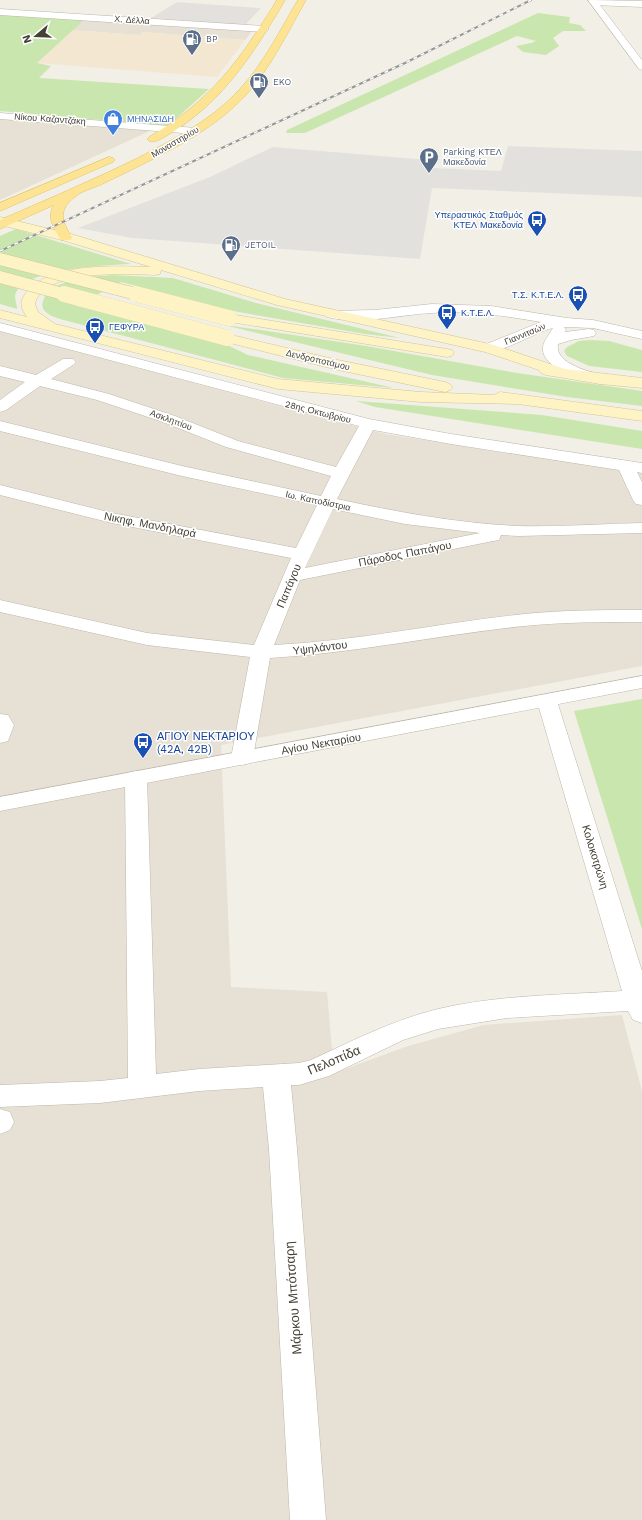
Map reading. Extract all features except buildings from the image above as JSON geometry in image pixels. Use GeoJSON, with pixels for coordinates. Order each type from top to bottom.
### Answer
{"type":"FeatureCollection","features":[{"type":"Feature","properties":{"kind":"main road","name":"Μοναστηρίου"},"geometry":{"type":"LineString","coordinates":[[142,144],[171,129],[201,107],[224,85],[247,56],[281,0]]}},
{"type":"Feature","properties":{"kind":"main road","name":"Μοναστηρίου"},"geometry":{"type":"LineString","coordinates":[[2,223],[71,194],[145,159],[196,131],[230,105],[261,70],[302,0]]}},
{"type":"Feature","properties":{"kind":"main road"},"geometry":{"type":"LineString","coordinates":[[0,207],[123,153]]}},
{"type":"Feature","properties":{"kind":"main road"},"geometry":{"type":"LineString","coordinates":[[66,237],[57,225],[56,217],[60,206],[71,194]]}},
{"type":"Feature","properties":{"kind":"main road"},"geometry":{"type":"LineString","coordinates":[[2,223],[66,237],[194,274],[282,302],[489,348],[560,372]]}},
{"type":"Feature","properties":{"kind":"main road"},"geometry":{"type":"LineString","coordinates":[[0,259],[228,318],[456,354],[600,379],[642,383]]}},
{"type":"Feature","properties":{"kind":"main road"},"geometry":{"type":"LineString","coordinates":[[54,328],[33,314],[28,304],[29,298],[34,291],[53,280],[82,273],[117,271],[194,274]]}},
{"type":"Feature","properties":{"kind":"main road","name":"Δενδροποτάμου"},"geometry":{"type":"LineString","coordinates":[[0,277],[227,338],[350,368],[515,400],[642,416]]}},
{"type":"Feature","properties":{"kind":"main road"},"geometry":{"type":"LineString","coordinates":[[0,314],[278,384],[421,397],[515,400]]}},
{"type":"Feature","properties":{"kind":"main road","name":"Γιαννιτσών"},"geometry":{"type":"LineString","coordinates":[[456,354],[489,348]]}},
{"type":"Feature","properties":{"kind":"street"},"geometry":{"type":"LineString","coordinates":[[593,1],[642,4]]}},
{"type":"Feature","properties":{"kind":"street"},"geometry":{"type":"LineString","coordinates":[[593,1],[642,67]]}},
{"type":"Feature","properties":{"kind":"street","name":"Χ. Δέλλα"},"geometry":{"type":"LineString","coordinates":[[0,12],[264,29]]}},
{"type":"Feature","properties":{"kind":"street","name":"Νίκου Καζαντζάκη"},"geometry":{"type":"LineString","coordinates":[[0,116],[196,131]]}},
{"type":"Feature","properties":{"kind":"street"},"geometry":{"type":"LineString","coordinates":[[331,314],[363,316],[427,308],[460,308],[489,310],[565,322],[551,342]]}},
{"type":"Feature","properties":{"kind":"street","name":"Γιαννιτσών"},"geometry":{"type":"LineString","coordinates":[[489,348],[536,328],[565,322],[611,328],[642,335]]}},
{"type":"Feature","properties":{"kind":"street","name":"28ης Οκτωβρίου"},"geometry":{"type":"LineString","coordinates":[[0,327],[368,424],[451,439],[642,468]]}},
{"type":"Feature","properties":{"kind":"street","name":"Γιαννιτσών"},"geometry":{"type":"LineString","coordinates":[[600,379],[560,363],[551,354],[551,342],[568,336],[592,333],[615,336],[642,344]]}},
{"type":"Feature","properties":{"kind":"street"},"geometry":{"type":"LineString","coordinates":[[0,407],[37,381],[68,362]]}},
{"type":"Feature","properties":{"kind":"street","name":"Ασκληπίου"},"geometry":{"type":"LineString","coordinates":[[0,371],[103,397],[169,419],[245,448],[341,473]]}},
{"type":"Feature","properties":{"kind":"street","name":"Παπάγου"},"geometry":{"type":"LineString","coordinates":[[242,758],[261,652],[292,576],[341,473],[368,424]]}},
{"type":"Feature","properties":{"kind":"street","name":"Ιω. Καποδίστρια"},"geometry":{"type":"LineString","coordinates":[[0,426],[182,471],[327,503],[445,525],[518,531],[642,528]]}},
{"type":"Feature","properties":{"kind":"street"},"geometry":{"type":"LineString","coordinates":[[625,465],[642,500]]}},
{"type":"Feature","properties":{"kind":"street","name":"Νικηφ. Μανδηλαρά"},"geometry":{"type":"LineString","coordinates":[[0,490],[112,518],[302,555]]}},
{"type":"Feature","properties":{"kind":"street","name":"Πάροδος Παπάγου"},"geometry":{"type":"LineString","coordinates":[[292,576],[518,531]]}},
{"type":"Feature","properties":{"kind":"street","name":"Υψηλάντου"},"geometry":{"type":"LineString","coordinates":[[0,606],[147,639],[261,652],[301,651],[524,620],[582,616],[642,616]]}},
{"type":"Feature","properties":{"kind":"street","name":"Αγίου Νεκταρίου"},"geometry":{"type":"LineString","coordinates":[[0,804],[642,682]]}},
{"type":"Feature","properties":{"kind":"street","name":"Κολοκοτρώνη"},"geometry":{"type":"LineString","coordinates":[[547,701],[640,1006]]}},
{"type":"Feature","properties":{"kind":"street"},"geometry":{"type":"LineString","coordinates":[[0,720],[3,725],[0,736]]}},
{"type":"Feature","properties":{"kind":"street"},"geometry":{"type":"LineString","coordinates":[[136,778],[142,1087]]}},
{"type":"Feature","properties":{"kind":"street","name":"Πελοπίδα"},"geometry":{"type":"LineString","coordinates":[[0,1096],[100,1092],[199,1080],[276,1076],[311,1071],[394,1033],[438,1019],[507,1008],[640,1006]]}},
{"type":"Feature","properties":{"kind":"street","name":"Μάρκου Μπότσαρη"},"geometry":{"type":"LineString","coordinates":[[276,1076],[283,1149],[308,1520]]}},
{"type":"Feature","properties":{"kind":"shaded area"},"geometry":{"type":"Polygon","coordinates":[[[177,2],[261,8],[245,25],[151,18],[177,2]]]}},
{"type":"Feature","properties":{"kind":"shaded area"},"geometry":{"type":"Polygon","coordinates":[[[85,19],[253,30],[245,40],[143,32],[139,35],[72,30],[85,19]]]}},
{"type":"Feature","properties":{"kind":"shaded area"},"geometry":{"type":"Polygon","coordinates":[[[72,30],[139,35],[143,32],[245,40],[217,77],[37,63],[72,30]]]}},
{"type":"Feature","properties":{"kind":"shaded area"},"geometry":{"type":"Polygon","coordinates":[[[0,118],[152,130],[0,200],[0,118]]]}},
{"type":"Feature","properties":{"kind":"shaded area"},"geometry":{"type":"Polygon","coordinates":[[[508,146],[642,151],[642,197],[432,188],[420,259],[132,238],[78,228],[210,177],[273,147],[429,160],[433,168],[501,171],[508,146]]]}},
{"type":"Feature","properties":{"kind":"shaded area"},"geometry":{"type":"Polygon","coordinates":[[[0,331],[385,434],[642,473],[642,666],[221,745],[231,987],[327,992],[334,1073],[408,1046],[484,1025],[622,1015],[642,1091],[642,1520],[0,1520],[0,331]]]}},
{"type":"Feature","properties":{"kind":"green space"},"geometry":{"type":"Polygon","coordinates":[[[538,13],[570,17],[569,23],[580,25],[586,31],[563,31],[553,38],[559,46],[546,55],[523,52],[516,46],[536,41],[517,36],[305,133],[286,133],[287,130],[538,13]]]}},
{"type":"Feature","properties":{"kind":"green space"},"geometry":{"type":"Polygon","coordinates":[[[0,15],[85,19],[37,63],[51,66],[39,78],[209,89],[168,126],[0,111],[0,15]]]}},
{"type":"Feature","properties":{"kind":"green space"},"geometry":{"type":"Polygon","coordinates":[[[16,229],[131,264],[86,267],[48,274],[32,279],[21,287],[15,296],[17,309],[0,304],[0,236],[16,229]]]}},
{"type":"Feature","properties":{"kind":"green space"},"geometry":{"type":"Polygon","coordinates":[[[111,275],[173,278],[256,303],[400,338],[365,334],[233,311],[121,282],[76,306],[219,341],[248,355],[394,388],[283,378],[60,319],[47,313],[43,308],[43,301],[53,288],[72,280],[111,275]]]}},
{"type":"Feature","properties":{"kind":"green space"},"geometry":{"type":"Polygon","coordinates":[[[220,324],[366,346],[517,373],[642,391],[642,406],[567,397],[432,375],[220,324]]]}},
{"type":"Feature","properties":{"kind":"green space"},"geometry":{"type":"Polygon","coordinates":[[[579,341],[609,341],[642,350],[642,372],[589,366],[567,356],[564,351],[567,347],[579,341]]]}},
{"type":"Feature","properties":{"kind":"green space"},"geometry":{"type":"Polygon","coordinates":[[[356,401],[542,415],[642,431],[642,449],[375,407],[356,401]]]}},
{"type":"Feature","properties":{"kind":"green space"},"geometry":{"type":"Polygon","coordinates":[[[642,699],[642,929],[574,711],[642,699]]]}},
{"type":"Feature","properties":{"kind":"railway"},"geometry":{"type":"LineString","coordinates":[[0,251],[405,63],[531,0]]}},
{"type":"Feature","properties":{"kind":"place","name":"BP"},"geometry":{"type":"Point","coordinates":[192,56]}},
{"type":"Feature","properties":{"kind":"place","name":"EKO"},"geometry":{"type":"Point","coordinates":[259,99]}},
{"type":"Feature","properties":{"kind":"place","name":"ΜΗΝΑΣΙΔΗ"},"geometry":{"type":"Point","coordinates":[113,136]}},
{"type":"Feature","properties":{"kind":"place","name":"Parking ΚΤΕΛ Μακεδονία"},"geometry":{"type":"Point","coordinates":[429,174]}},
{"type":"Feature","properties":{"kind":"place","name":"Υπεραστικός Σταθμός ΚΤΕΛ Μακεδονία"},"geometry":{"type":"Point","coordinates":[537,237]}},
{"type":"Feature","properties":{"kind":"place","name":"JETOIL"},"geometry":{"type":"Point","coordinates":[231,262]}},
{"type":"Feature","properties":{"kind":"place","name":"Τ.Σ. Κ.Τ.Ε.Λ."},"geometry":{"type":"Point","coordinates":[578,312]}},
{"type":"Feature","properties":{"kind":"place","name":"Κ.Τ.Ε.Λ."},"geometry":{"type":"Point","coordinates":[447,330]}},
{"type":"Feature","properties":{"kind":"place","name":"ΓΕΦΥΡΑ"},"geometry":{"type":"Point","coordinates":[95,344]}},
{"type":"Feature","properties":{"kind":"place","name":"ΑΓΙΟΥ ΝΕΚΤΑΡΙΟΥ (42Α, 42Β)"},"geometry":{"type":"Point","coordinates":[143,759]}}]}
